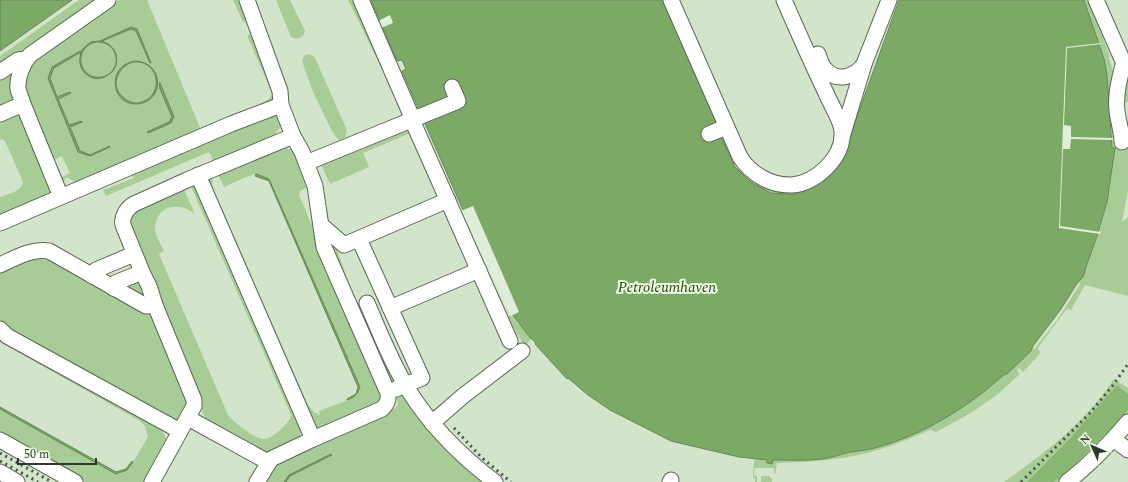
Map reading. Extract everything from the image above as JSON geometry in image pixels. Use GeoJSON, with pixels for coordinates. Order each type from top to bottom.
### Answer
{"type":"FeatureCollection","features":[{"type":"Feature","properties":{"kind":"street"},"geometry":{"type":"LineString","coordinates":[[61,197],[23,104],[18,87],[20,74],[26,59],[30,55],[108,0]]}},
{"type":"Feature","properties":{"kind":"street"},"geometry":{"type":"LineString","coordinates":[[247,0],[280,91],[281,105],[315,186],[324,247],[388,393],[388,402],[382,409],[275,457],[268,462],[257,482]]}},
{"type":"Feature","properties":{"kind":"street"},"geometry":{"type":"LineString","coordinates":[[361,0],[412,120],[510,341]]}},
{"type":"Feature","properties":{"kind":"street"},"geometry":{"type":"LineString","coordinates":[[671,0],[720,130],[748,167],[767,180],[786,185],[801,183],[815,177],[827,167],[838,151],[864,64],[889,0]]}},
{"type":"Feature","properties":{"kind":"street"},"geometry":{"type":"LineString","coordinates":[[784,0],[841,125],[842,138]]}},
{"type":"Feature","properties":{"kind":"street"},"geometry":{"type":"LineString","coordinates":[[795,0],[825,69],[834,76],[846,77],[857,73],[864,64]]}},
{"type":"Feature","properties":{"kind":"street"},"geometry":{"type":"LineString","coordinates":[[1096,0],[1120,57],[1126,62],[1119,80],[1116,100],[1122,142]]}},
{"type":"Feature","properties":{"kind":"street"},"geometry":{"type":"LineString","coordinates":[[0,72],[18,60],[26,59]]}},
{"type":"Feature","properties":{"kind":"street"},"geometry":{"type":"LineString","coordinates":[[306,163],[458,101],[452,87]]}},
{"type":"Feature","properties":{"kind":"street"},"geometry":{"type":"LineString","coordinates":[[0,114],[23,104]]}},
{"type":"Feature","properties":{"kind":"street"},"geometry":{"type":"LineString","coordinates":[[0,223],[231,124],[281,105]]}},
{"type":"Feature","properties":{"kind":"street"},"geometry":{"type":"LineString","coordinates":[[152,482],[194,406],[194,398],[122,222],[128,209],[134,204],[293,136]]}},
{"type":"Feature","properties":{"kind":"street"},"geometry":{"type":"LineString","coordinates":[[198,176],[313,439]]}},
{"type":"Feature","properties":{"kind":"street"},"geometry":{"type":"LineString","coordinates":[[321,225],[344,245],[448,200]]}},
{"type":"Feature","properties":{"kind":"street"},"geometry":{"type":"LineString","coordinates":[[359,239],[422,378],[408,388],[388,393]]}},
{"type":"Feature","properties":{"kind":"street"},"geometry":{"type":"LineString","coordinates":[[0,265],[33,251],[49,251],[146,306],[155,305]]}},
{"type":"Feature","properties":{"kind":"street"},"geometry":{"type":"LineString","coordinates":[[92,276],[96,270],[134,254]]}},
{"type":"Feature","properties":{"kind":"street"},"geometry":{"type":"LineString","coordinates":[[390,308],[479,270]]}},
{"type":"Feature","properties":{"kind":"street"},"geometry":{"type":"LineString","coordinates":[[113,288],[115,283],[142,272]]}},
{"type":"Feature","properties":{"kind":"street"},"geometry":{"type":"LineString","coordinates":[[367,303],[392,359],[408,388],[432,423],[456,448],[495,482]]}},
{"type":"Feature","properties":{"kind":"street"},"geometry":{"type":"LineString","coordinates":[[0,329],[7,336],[180,431]]}},
{"type":"Feature","properties":{"kind":"street"},"geometry":{"type":"LineString","coordinates":[[432,423],[463,396],[522,351]]}},
{"type":"Feature","properties":{"kind":"street"},"geometry":{"type":"LineString","coordinates":[[188,418],[268,462]]}},
{"type":"Feature","properties":{"kind":"street"},"geometry":{"type":"LineString","coordinates":[[1069,482],[1084,469],[1128,422]]}},
{"type":"Feature","properties":{"kind":"street"},"geometry":{"type":"LineString","coordinates":[[1113,439],[1128,450]]}},
{"type":"Feature","properties":{"kind":"street"},"geometry":{"type":"LineString","coordinates":[[0,440],[75,482]]}},
{"type":"Feature","properties":{"kind":"street"},"geometry":{"type":"LineString","coordinates":[[0,472],[17,482]]}},
{"type":"Feature","properties":{"kind":"shaded area"},"geometry":{"type":"Polygon","coordinates":[[[65,0],[1128,0],[1128,482],[0,482],[0,45],[65,0]]]}},
{"type":"Feature","properties":{"kind":"shaded area"},"geometry":{"type":"Polygon","coordinates":[[[79,0],[103,0],[0,69],[0,56],[79,0]]]}},
{"type":"Feature","properties":{"kind":"shaded area"},"geometry":{"type":"Polygon","coordinates":[[[119,0],[147,0],[201,130],[74,188],[76,182],[66,177],[63,184],[58,179],[70,173],[62,156],[50,162],[21,90],[28,62],[119,0]]]}},
{"type":"Feature","properties":{"kind":"shaded area"},"geometry":{"type":"Polygon","coordinates":[[[233,0],[243,0],[250,19],[243,22],[233,0]]]}},
{"type":"Feature","properties":{"kind":"shaded area"},"geometry":{"type":"Polygon","coordinates":[[[276,0],[290,0],[305,31],[301,37],[296,39],[291,37],[276,0]]]}},
{"type":"Feature","properties":{"kind":"shaded area"},"geometry":{"type":"Polygon","coordinates":[[[348,0],[358,0],[405,116],[348,0]]]}},
{"type":"Feature","properties":{"kind":"shaded area"},"geometry":{"type":"Polygon","coordinates":[[[663,0],[667,0],[758,180],[819,177],[822,181],[800,193],[782,194],[765,190],[749,181],[743,175],[735,165],[721,138],[714,117],[663,0]]]}},
{"type":"Feature","properties":{"kind":"shaded area"},"geometry":{"type":"Polygon","coordinates":[[[1084,0],[1090,0],[1095,11],[1110,57],[1114,75],[1114,146],[1125,148],[1125,122],[1128,121],[1128,191],[1122,222],[1128,217],[1128,296],[1085,285],[1071,310],[1068,309],[1065,311],[1038,348],[1040,353],[1023,372],[1019,368],[1017,370],[1020,374],[998,394],[971,413],[936,432],[930,430],[894,445],[855,456],[817,461],[777,463],[775,474],[774,468],[755,468],[754,475],[757,476],[757,482],[755,482],[755,478],[753,478],[754,459],[767,460],[772,463],[772,460],[824,459],[875,448],[893,442],[944,419],[1008,373],[1032,349],[1034,349],[1058,319],[1080,284],[1078,282],[1084,273],[1101,226],[1110,182],[1114,149],[1112,148],[1111,119],[1104,59],[1084,0]]]}},
{"type":"Feature","properties":{"kind":"shaded area"},"geometry":{"type":"Polygon","coordinates":[[[255,32],[276,89],[275,101],[234,115],[262,103],[272,94],[248,38],[248,35],[255,32]]]}},
{"type":"Feature","properties":{"kind":"shaded area"},"geometry":{"type":"Polygon","coordinates":[[[307,54],[312,55],[315,58],[346,128],[346,135],[342,140],[338,139],[332,131],[314,94],[302,61],[304,56],[307,54]]]}},
{"type":"Feature","properties":{"kind":"shaded area"},"geometry":{"type":"Polygon","coordinates":[[[19,63],[16,98],[0,112],[0,76],[19,63]]]}},
{"type":"Feature","properties":{"kind":"shaded area"},"geometry":{"type":"Polygon","coordinates":[[[1128,68],[1128,102],[1122,103],[1128,68]]]}},
{"type":"Feature","properties":{"kind":"shaded area"},"geometry":{"type":"Polygon","coordinates":[[[17,111],[55,188],[51,197],[0,218],[0,197],[17,190],[23,182],[5,141],[2,139],[0,140],[0,118],[17,111]]]}},
{"type":"Feature","properties":{"kind":"shaded area"},"geometry":{"type":"Polygon","coordinates":[[[270,115],[279,118],[281,126],[269,142],[215,164],[209,152],[106,196],[103,190],[134,178],[131,172],[270,115]]]}},
{"type":"Feature","properties":{"kind":"shaded area"},"geometry":{"type":"Polygon","coordinates":[[[410,124],[413,132],[363,153],[369,167],[330,184],[320,162],[410,124]]]}},
{"type":"Feature","properties":{"kind":"shaded area"},"geometry":{"type":"Polygon","coordinates":[[[282,145],[297,154],[310,186],[300,191],[299,195],[383,395],[378,404],[318,430],[316,429],[205,185],[210,174],[213,180],[212,186],[308,405],[314,412],[320,415],[319,411],[351,399],[357,395],[360,387],[269,179],[255,174],[224,187],[216,171],[282,145]]]}},
{"type":"Feature","properties":{"kind":"shaded area"},"geometry":{"type":"Polygon","coordinates":[[[189,182],[201,189],[302,423],[299,440],[270,455],[206,420],[126,221],[130,211],[182,185],[195,214],[183,207],[176,207],[164,210],[160,214],[156,220],[155,231],[164,251],[159,254],[228,415],[239,425],[260,439],[272,436],[287,423],[291,415],[189,182]]]}},
{"type":"Feature","properties":{"kind":"shaded area"},"geometry":{"type":"Polygon","coordinates":[[[335,244],[352,292],[392,378],[394,383],[392,385],[331,245],[335,244]]]}},
{"type":"Feature","properties":{"kind":"shaded area"},"geometry":{"type":"Polygon","coordinates":[[[38,253],[150,312],[190,398],[181,420],[155,415],[0,323],[0,268],[38,253]]]}},
{"type":"Feature","properties":{"kind":"shaded area"},"geometry":{"type":"Polygon","coordinates":[[[139,281],[149,299],[122,286],[139,281]]]}},
{"type":"Feature","properties":{"kind":"shaded area"},"geometry":{"type":"Polygon","coordinates":[[[513,315],[531,339],[522,349],[438,413],[430,412],[522,342],[507,317],[513,315]]]}},
{"type":"Feature","properties":{"kind":"shaded area"},"geometry":{"type":"Polygon","coordinates":[[[0,334],[151,420],[163,432],[168,443],[146,482],[85,482],[0,435],[0,409],[117,474],[127,470],[148,437],[145,426],[140,421],[0,342],[0,334]]]}},
{"type":"Feature","properties":{"kind":"shaded area"},"geometry":{"type":"Polygon","coordinates":[[[1114,379],[1128,388],[1128,394],[1117,385],[1071,437],[1027,482],[1004,482],[1050,448],[1078,422],[1091,409],[1114,379]]]}},
{"type":"Feature","properties":{"kind":"shaded area"},"geometry":{"type":"Polygon","coordinates":[[[1117,385],[1128,394],[1128,410],[1119,421],[1070,470],[1054,482],[1027,482],[1071,437],[1117,385]]]}},
{"type":"Feature","properties":{"kind":"shaded area"},"geometry":{"type":"Polygon","coordinates":[[[400,391],[485,482],[263,482],[280,459],[397,407],[398,404],[396,395],[400,391]]]}},
{"type":"Feature","properties":{"kind":"shaded area"},"geometry":{"type":"Polygon","coordinates":[[[1128,410],[1128,414],[1123,420],[1066,476],[1059,482],[1054,482],[1093,449],[1128,410]]]}},
{"type":"Feature","properties":{"kind":"shaded area"},"geometry":{"type":"Polygon","coordinates":[[[761,476],[770,476],[770,478],[772,478],[772,482],[761,482],[761,476]]]}},
{"type":"Feature","properties":{"kind":"water"},"geometry":{"type":"Polygon","coordinates":[[[0,0],[72,0],[0,51],[0,0]]]}},
{"type":"Feature","properties":{"kind":"water","name":"Petroleumhaven"},"geometry":{"type":"Polygon","coordinates":[[[371,0],[663,0],[735,167],[754,184],[771,193],[795,194],[805,191],[822,181],[823,182],[841,161],[899,0],[1084,0],[1104,59],[1107,75],[1112,148],[1115,148],[1107,202],[1083,277],[1033,346],[1031,351],[1008,373],[974,399],[944,419],[911,435],[875,448],[829,458],[809,460],[773,460],[772,464],[767,463],[767,460],[739,457],[671,441],[610,410],[588,395],[568,378],[567,379],[535,344],[536,343],[531,339],[513,315],[498,287],[402,71],[406,69],[402,60],[397,61],[371,0]]]}},
{"type":"Feature","properties":{"kind":"water"},"geometry":{"type":"Polygon","coordinates":[[[131,27],[137,29],[151,63],[136,31],[131,29],[102,41],[112,47],[116,57],[110,46],[103,43],[95,42],[83,51],[81,64],[88,74],[94,77],[108,75],[101,78],[93,78],[85,73],[80,63],[81,52],[54,68],[50,78],[57,97],[70,92],[71,93],[58,99],[69,125],[82,121],[70,127],[80,151],[90,155],[110,146],[90,156],[78,152],[48,78],[52,67],[82,50],[91,42],[100,41],[131,27]]]}},
{"type":"Feature","properties":{"kind":"water"},"geometry":{"type":"Polygon","coordinates":[[[136,61],[145,63],[152,68],[156,75],[158,82],[157,90],[147,101],[138,104],[129,103],[122,99],[117,92],[115,84],[116,76],[120,69],[126,64],[136,61]],[[133,62],[127,65],[119,73],[117,78],[116,83],[119,94],[131,102],[138,103],[147,100],[153,94],[156,87],[154,73],[149,67],[142,63],[133,62]]]}},
{"type":"Feature","properties":{"kind":"water"},"geometry":{"type":"Polygon","coordinates":[[[159,83],[174,117],[171,123],[148,133],[147,132],[169,122],[172,117],[160,89],[159,83]]]}},
{"type":"Feature","properties":{"kind":"water"},"geometry":{"type":"Polygon","coordinates":[[[256,174],[269,179],[360,387],[356,394],[358,387],[269,181],[255,176],[256,174]]]}},
{"type":"Feature","properties":{"kind":"water"},"geometry":{"type":"Polygon","coordinates":[[[0,407],[116,472],[126,469],[132,461],[133,462],[127,470],[116,474],[0,409],[0,407]]]}},
{"type":"Feature","properties":{"kind":"water"},"geometry":{"type":"Polygon","coordinates":[[[331,454],[332,455],[290,476],[286,482],[284,482],[289,475],[331,454]]]}},
{"type":"Feature","properties":{"kind":"pier"},"geometry":{"type":"Polygon","coordinates":[[[390,15],[393,23],[381,28],[378,21],[390,15]]]}},
{"type":"Feature","properties":{"kind":"pier"},"geometry":{"type":"Polygon","coordinates":[[[1101,43],[1067,48],[1064,125],[1071,126],[1071,137],[1114,138],[1114,140],[1071,139],[1070,149],[1063,149],[1060,226],[1101,232],[1100,234],[1059,228],[1066,47],[1101,43]]]}},
{"type":"Feature","properties":{"kind":"pier"},"geometry":{"type":"Polygon","coordinates":[[[473,206],[519,312],[511,316],[461,211],[473,206]]]}},
{"type":"Feature","properties":{"kind":"railway"},"geometry":{"type":"LineString","coordinates":[[1021,482],[1090,413],[1128,364]]}},
{"type":"Feature","properties":{"kind":"railway"},"geometry":{"type":"LineString","coordinates":[[454,428],[481,457],[511,482]]}},
{"type":"Feature","properties":{"kind":"railway"},"geometry":{"type":"LineString","coordinates":[[0,453],[52,482]]}},
{"type":"Feature","properties":{"kind":"railway"},"geometry":{"type":"LineString","coordinates":[[0,461],[38,482]]}}]}
